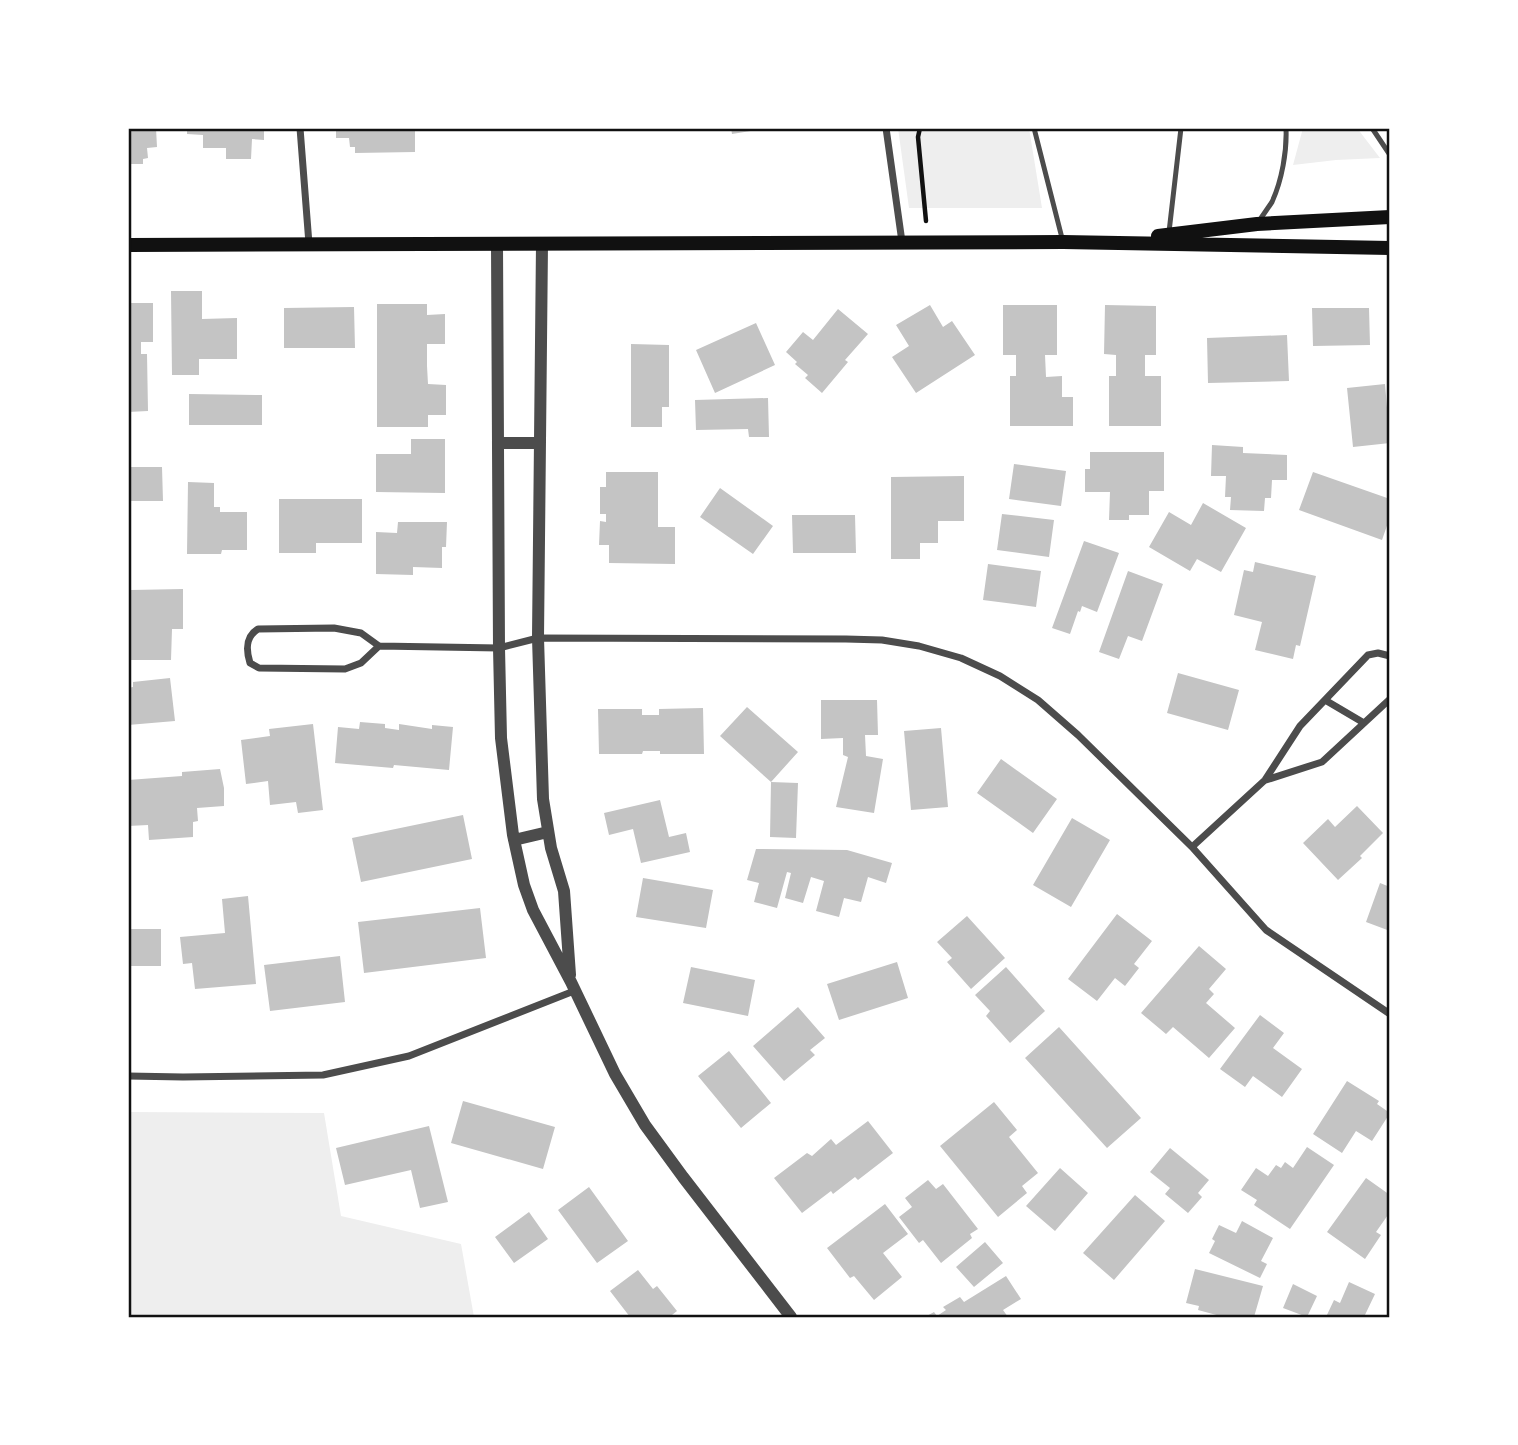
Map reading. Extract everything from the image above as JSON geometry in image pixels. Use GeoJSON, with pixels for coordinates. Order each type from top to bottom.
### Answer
{"type":"FeatureCollection","features":[{"type":"Feature","properties":{"kind":"main road"},"geometry":{"type":"LineString","coordinates":[[1083,242],[1258,224],[1390,216]]}},
{"type":"Feature","properties":{"kind":"main road"},"geometry":{"type":"LineString","coordinates":[[128,245],[1083,242],[1390,248]]}},
{"type":"Feature","properties":{"kind":"street"},"geometry":{"type":"LineString","coordinates":[[300,128],[309,244]]}},
{"type":"Feature","properties":{"kind":"street"},"geometry":{"type":"LineString","coordinates":[[886,128],[902,242]]}},
{"type":"Feature","properties":{"kind":"street"},"geometry":{"type":"LineString","coordinates":[[497,244],[501,738],[514,840],[524,885],[533,911],[615,1074],[645,1125],[791,1317]]}},
{"type":"Feature","properties":{"kind":"street"},"geometry":{"type":"LineString","coordinates":[[542,244],[538,638],[543,799],[551,848],[564,891],[573,986]]}},
{"type":"Feature","properties":{"kind":"street"},"geometry":{"type":"LineString","coordinates":[[498,443],[540,443]]}},
{"type":"Feature","properties":{"kind":"street"},"geometry":{"type":"LineString","coordinates":[[379,646],[361,663],[345,669],[259,668],[250,663],[247,649],[251,633],[258,629],[334,628],[361,634],[379,646],[499,648],[538,638],[882,640],[919,646],[950,655],[1000,676],[1038,700],[1078,735],[1192,847],[1266,930],[1390,1014]]}},
{"type":"Feature","properties":{"kind":"street"},"geometry":{"type":"LineString","coordinates":[[1192,847],[1265,780],[1300,726],[1368,655],[1378,653],[1390,656]]}},
{"type":"Feature","properties":{"kind":"street"},"geometry":{"type":"LineString","coordinates":[[1325,699],[1364,723]]}},
{"type":"Feature","properties":{"kind":"street"},"geometry":{"type":"LineString","coordinates":[[1265,780],[1322,762],[1390,699]]}},
{"type":"Feature","properties":{"kind":"street"},"geometry":{"type":"LineString","coordinates":[[514,840],[548,832]]}},
{"type":"Feature","properties":{"kind":"street"},"geometry":{"type":"LineString","coordinates":[[128,1076],[323,1075],[409,1056],[573,986]]}},
{"type":"Feature","properties":{"kind":"lane"},"geometry":{"type":"LineString","coordinates":[[1034,128],[1063,242]]}},
{"type":"Feature","properties":{"kind":"lane"},"geometry":{"type":"LineString","coordinates":[[1169,235],[1181,128]]}},
{"type":"Feature","properties":{"kind":"lane"},"geometry":{"type":"LineString","coordinates":[[1258,224],[1272,201],[1278,181],[1287,147],[1286,128]]}},
{"type":"Feature","properties":{"kind":"lane"},"geometry":{"type":"LineString","coordinates":[[1372,128],[1390,155]]}},
{"type":"Feature","properties":{"kind":"path"},"geometry":{"type":"LineString","coordinates":[[920,128],[918,137],[928,242]]}},
{"type":"Feature","properties":{"kind":"shaded area"},"geometry":{"type":"Polygon","coordinates":[[[898,128],[1029,128],[1042,208],[909,208],[898,128]]]}},
{"type":"Feature","properties":{"kind":"shaded area"},"geometry":{"type":"Polygon","coordinates":[[[1303,128],[1357,128],[1380,158],[1293,165],[1303,128]]]}},
{"type":"Feature","properties":{"kind":"shaded area"},"geometry":{"type":"Polygon","coordinates":[[[128,1112],[324,1113],[341,1216],[461,1244],[474,1317],[128,1317],[128,1112]]]}},
{"type":"Feature","properties":{"kind":"building"},"geometry":{"type":"Polygon","coordinates":[[[128,128],[156,128],[157,147],[147,148],[148,158],[143,159],[143,164],[128,164],[128,128]]]}},
{"type":"Feature","properties":{"kind":"building"},"geometry":{"type":"Polygon","coordinates":[[[187,128],[264,128],[264,140],[252,139],[251,159],[226,159],[226,148],[203,148],[203,135],[187,134],[187,128]]]}},
{"type":"Feature","properties":{"kind":"building"},"geometry":{"type":"Polygon","coordinates":[[[336,128],[415,128],[415,152],[355,153],[355,147],[350,147],[349,138],[336,138],[336,128]]]}},
{"type":"Feature","properties":{"kind":"building"},"geometry":{"type":"Polygon","coordinates":[[[731,128],[763,128],[763,129],[732,134],[731,128]]]}},
{"type":"Feature","properties":{"kind":"building"},"geometry":{"type":"Polygon","coordinates":[[[171,291],[202,291],[202,319],[237,318],[237,359],[199,359],[199,375],[172,375],[171,291]]]}},
{"type":"Feature","properties":{"kind":"building"},"geometry":{"type":"Polygon","coordinates":[[[128,303],[153,303],[153,342],[141,342],[141,354],[147,354],[148,411],[128,412],[128,303]]]}},
{"type":"Feature","properties":{"kind":"building"},"geometry":{"type":"Polygon","coordinates":[[[377,304],[427,304],[427,315],[445,314],[445,344],[427,344],[427,366],[428,384],[446,385],[446,415],[428,415],[428,427],[377,427],[377,304]]]}},
{"type":"Feature","properties":{"kind":"building"},"geometry":{"type":"Polygon","coordinates":[[[930,305],[943,327],[952,321],[975,355],[916,393],[892,357],[909,346],[896,325],[930,305]]]}},
{"type":"Feature","properties":{"kind":"building"},"geometry":{"type":"Polygon","coordinates":[[[1003,305],[1057,305],[1057,355],[1045,355],[1046,377],[1062,376],[1062,397],[1073,397],[1073,426],[1010,426],[1010,376],[1016,376],[1016,355],[1003,355],[1003,305]]]}},
{"type":"Feature","properties":{"kind":"building"},"geometry":{"type":"Polygon","coordinates":[[[1105,305],[1156,306],[1156,355],[1145,355],[1145,376],[1161,376],[1161,426],[1109,426],[1109,376],[1116,376],[1116,355],[1104,354],[1105,305]]]}},
{"type":"Feature","properties":{"kind":"building"},"geometry":{"type":"Polygon","coordinates":[[[354,307],[355,348],[284,348],[284,308],[354,307]]]}},
{"type":"Feature","properties":{"kind":"building"},"geometry":{"type":"Polygon","coordinates":[[[1312,308],[1369,308],[1370,345],[1313,346],[1312,308]]]}},
{"type":"Feature","properties":{"kind":"building"},"geometry":{"type":"Polygon","coordinates":[[[838,309],[868,334],[845,360],[848,362],[822,393],[805,378],[808,375],[786,352],[803,332],[813,340],[838,309]]]}},
{"type":"Feature","properties":{"kind":"building"},"geometry":{"type":"Polygon","coordinates":[[[756,323],[775,365],[715,393],[696,350],[756,323]]]}},
{"type":"Feature","properties":{"kind":"building"},"geometry":{"type":"Polygon","coordinates":[[[1287,335],[1289,381],[1208,383],[1207,338],[1287,335]]]}},
{"type":"Feature","properties":{"kind":"building"},"geometry":{"type":"Polygon","coordinates":[[[631,344],[669,345],[669,407],[662,407],[662,427],[631,427],[631,344]]]}},
{"type":"Feature","properties":{"kind":"building"},"geometry":{"type":"Polygon","coordinates":[[[1385,384],[1390,443],[1353,447],[1347,388],[1385,384]]]}},
{"type":"Feature","properties":{"kind":"building"},"geometry":{"type":"Polygon","coordinates":[[[189,394],[262,395],[262,425],[189,425],[189,394]]]}},
{"type":"Feature","properties":{"kind":"building"},"geometry":{"type":"Polygon","coordinates":[[[768,398],[769,437],[749,437],[748,429],[696,430],[695,400],[768,398]]]}},
{"type":"Feature","properties":{"kind":"building"},"geometry":{"type":"Polygon","coordinates":[[[411,439],[445,439],[445,493],[376,492],[376,454],[411,454],[411,439]]]}},
{"type":"Feature","properties":{"kind":"building"},"geometry":{"type":"Polygon","coordinates":[[[1212,445],[1243,447],[1243,453],[1287,455],[1287,480],[1272,480],[1271,498],[1265,498],[1264,511],[1230,510],[1231,497],[1225,497],[1226,476],[1211,476],[1212,445]]]}},
{"type":"Feature","properties":{"kind":"building"},"geometry":{"type":"Polygon","coordinates":[[[1090,452],[1164,452],[1164,491],[1149,491],[1149,515],[1129,515],[1129,520],[1109,520],[1110,492],[1085,492],[1085,469],[1090,469],[1090,452]]]}},
{"type":"Feature","properties":{"kind":"building"},"geometry":{"type":"Polygon","coordinates":[[[1014,464],[1066,471],[1061,506],[1009,499],[1014,464]]]}},
{"type":"Feature","properties":{"kind":"building"},"geometry":{"type":"Polygon","coordinates":[[[128,467],[162,467],[163,501],[128,501],[128,467]]]}},
{"type":"Feature","properties":{"kind":"building"},"geometry":{"type":"Polygon","coordinates":[[[606,472],[658,472],[658,527],[675,527],[675,564],[609,563],[609,545],[599,545],[600,521],[606,522],[606,514],[600,514],[600,487],[606,487],[606,472]]]}},
{"type":"Feature","properties":{"kind":"building"},"geometry":{"type":"Polygon","coordinates":[[[1313,472],[1390,499],[1390,517],[1382,540],[1299,510],[1313,472]]]}},
{"type":"Feature","properties":{"kind":"building"},"geometry":{"type":"Polygon","coordinates":[[[964,476],[964,521],[938,521],[938,543],[920,543],[920,559],[891,559],[891,477],[964,476]]]}},
{"type":"Feature","properties":{"kind":"building"},"geometry":{"type":"Polygon","coordinates":[[[188,482],[214,483],[214,507],[220,507],[220,512],[247,512],[247,550],[222,550],[221,554],[187,554],[188,482]]]}},
{"type":"Feature","properties":{"kind":"building"},"geometry":{"type":"Polygon","coordinates":[[[720,488],[773,526],[753,554],[700,517],[720,488]]]}},
{"type":"Feature","properties":{"kind":"building"},"geometry":{"type":"Polygon","coordinates":[[[279,499],[362,499],[362,543],[316,543],[316,553],[279,553],[279,499]]]}},
{"type":"Feature","properties":{"kind":"building"},"geometry":{"type":"Polygon","coordinates":[[[1203,503],[1246,528],[1221,572],[1197,559],[1190,571],[1149,547],[1169,512],[1191,525],[1203,503]]]}},
{"type":"Feature","properties":{"kind":"building"},"geometry":{"type":"Polygon","coordinates":[[[1002,514],[1054,520],[1049,557],[997,550],[1002,514]]]}},
{"type":"Feature","properties":{"kind":"building"},"geometry":{"type":"Polygon","coordinates":[[[792,515],[855,515],[856,553],[793,553],[792,515]]]}},
{"type":"Feature","properties":{"kind":"building"},"geometry":{"type":"Polygon","coordinates":[[[398,522],[447,522],[446,547],[442,547],[442,568],[413,567],[413,575],[376,574],[376,532],[397,533],[398,522]]]}},
{"type":"Feature","properties":{"kind":"building"},"geometry":{"type":"Polygon","coordinates":[[[1084,541],[1119,553],[1097,612],[1082,606],[1070,634],[1052,628],[1084,541]]]}},
{"type":"Feature","properties":{"kind":"building"},"geometry":{"type":"Polygon","coordinates":[[[1255,562],[1316,576],[1300,646],[1296,645],[1293,659],[1255,650],[1262,622],[1234,615],[1244,570],[1253,572],[1255,562]]]}},
{"type":"Feature","properties":{"kind":"building"},"geometry":{"type":"Polygon","coordinates":[[[988,564],[1041,571],[1036,607],[983,600],[988,564]]]}},
{"type":"Feature","properties":{"kind":"building"},"geometry":{"type":"Polygon","coordinates":[[[1128,571],[1163,584],[1142,641],[1128,636],[1119,659],[1099,652],[1128,571]]]}},
{"type":"Feature","properties":{"kind":"building"},"geometry":{"type":"Polygon","coordinates":[[[183,589],[183,629],[172,629],[171,660],[128,660],[128,594],[131,594],[131,590],[183,589]]]}},
{"type":"Feature","properties":{"kind":"building"},"geometry":{"type":"Polygon","coordinates":[[[1178,673],[1239,690],[1228,730],[1167,713],[1178,673]]]}},
{"type":"Feature","properties":{"kind":"building"},"geometry":{"type":"Polygon","coordinates":[[[170,678],[175,721],[128,725],[128,688],[133,687],[133,682],[170,678]]]}},
{"type":"Feature","properties":{"kind":"building"},"geometry":{"type":"Polygon","coordinates":[[[821,700],[877,700],[878,735],[865,735],[866,756],[883,759],[874,813],[836,807],[848,757],[843,755],[843,738],[821,739],[821,700]]]}},
{"type":"Feature","properties":{"kind":"building"},"geometry":{"type":"Polygon","coordinates":[[[747,707],[798,752],[771,782],[720,736],[747,707]]]}},
{"type":"Feature","properties":{"kind":"building"},"geometry":{"type":"Polygon","coordinates":[[[703,708],[704,754],[660,754],[660,751],[643,751],[642,754],[599,754],[598,709],[642,709],[642,715],[659,715],[659,709],[703,708]]]}},
{"type":"Feature","properties":{"kind":"building"},"geometry":{"type":"Polygon","coordinates":[[[360,722],[385,724],[385,728],[399,730],[399,724],[432,729],[432,725],[453,727],[449,770],[335,763],[338,727],[359,729],[360,722]]]}},
{"type":"Feature","properties":{"kind":"building"},"geometry":{"type":"Polygon","coordinates":[[[313,724],[323,810],[298,813],[296,802],[270,805],[268,781],[246,784],[241,740],[270,736],[269,729],[313,724]]]}},
{"type":"Feature","properties":{"kind":"building"},"geometry":{"type":"Polygon","coordinates":[[[941,728],[948,807],[911,810],[904,731],[941,728]]]}},
{"type":"Feature","properties":{"kind":"building"},"geometry":{"type":"Polygon","coordinates":[[[1001,759],[1057,799],[1033,833],[977,793],[1001,759]]]}},
{"type":"Feature","properties":{"kind":"building"},"geometry":{"type":"Polygon","coordinates":[[[220,769],[224,806],[197,808],[198,821],[193,822],[193,837],[149,840],[148,825],[128,826],[128,780],[182,776],[182,772],[220,769]]]}},
{"type":"Feature","properties":{"kind":"building"},"geometry":{"type":"Polygon","coordinates":[[[771,782],[798,783],[796,838],[770,837],[771,782]]]}},
{"type":"Feature","properties":{"kind":"building"},"geometry":{"type":"Polygon","coordinates":[[[660,800],[669,837],[686,833],[690,852],[641,863],[633,829],[609,835],[604,813],[660,800]]]}},
{"type":"Feature","properties":{"kind":"building"},"geometry":{"type":"Polygon","coordinates":[[[1357,806],[1383,833],[1360,856],[1362,858],[1338,880],[1303,843],[1328,819],[1335,827],[1357,806]]]}},
{"type":"Feature","properties":{"kind":"building"},"geometry":{"type":"Polygon","coordinates":[[[463,815],[472,859],[361,882],[352,838],[463,815]]]}},
{"type":"Feature","properties":{"kind":"building"},"geometry":{"type":"Polygon","coordinates":[[[1072,818],[1110,840],[1071,907],[1033,885],[1072,818]]]}},
{"type":"Feature","properties":{"kind":"building"},"geometry":{"type":"Polygon","coordinates":[[[756,849],[847,850],[892,863],[886,883],[868,877],[861,902],[844,898],[839,917],[816,911],[824,881],[811,877],[803,903],[785,898],[791,873],[787,872],[777,908],[754,902],[759,883],[747,880],[756,849]]]}},
{"type":"Feature","properties":{"kind":"building"},"geometry":{"type":"Polygon","coordinates":[[[643,878],[713,890],[706,928],[636,917],[643,878]]]}},
{"type":"Feature","properties":{"kind":"building"},"geometry":{"type":"Polygon","coordinates":[[[1380,883],[1390,887],[1390,931],[1366,922],[1380,883]]]}},
{"type":"Feature","properties":{"kind":"building"},"geometry":{"type":"Polygon","coordinates":[[[248,896],[256,984],[195,989],[192,963],[183,964],[180,937],[225,933],[222,899],[248,896]]]}},
{"type":"Feature","properties":{"kind":"building"},"geometry":{"type":"Polygon","coordinates":[[[480,908],[486,958],[364,973],[358,922],[480,908]]]}},
{"type":"Feature","properties":{"kind":"building"},"geometry":{"type":"Polygon","coordinates":[[[1117,914],[1152,941],[1134,964],[1139,968],[1125,986],[1115,978],[1097,1001],[1068,979],[1117,914]]]}},
{"type":"Feature","properties":{"kind":"building"},"geometry":{"type":"Polygon","coordinates":[[[967,916],[1005,958],[971,989],[947,962],[952,958],[937,942],[967,916]]]}},
{"type":"Feature","properties":{"kind":"building"},"geometry":{"type":"Polygon","coordinates":[[[128,929],[161,929],[161,966],[128,966],[128,929]]]}},
{"type":"Feature","properties":{"kind":"building"},"geometry":{"type":"Polygon","coordinates":[[[1199,946],[1226,969],[1209,989],[1214,994],[1206,1003],[1235,1028],[1209,1058],[1173,1027],[1166,1034],[1141,1013],[1199,946]]]}},
{"type":"Feature","properties":{"kind":"building"},"geometry":{"type":"Polygon","coordinates":[[[340,956],[345,1002],[270,1011],[264,965],[340,956]]]}},
{"type":"Feature","properties":{"kind":"building"},"geometry":{"type":"Polygon","coordinates":[[[897,962],[908,998],[839,1020],[827,984],[897,962]]]}},
{"type":"Feature","properties":{"kind":"building"},"geometry":{"type":"Polygon","coordinates":[[[691,967],[755,980],[748,1016],[683,1003],[691,967]]]}},
{"type":"Feature","properties":{"kind":"building"},"geometry":{"type":"Polygon","coordinates":[[[1006,967],[1045,1011],[1010,1043],[986,1016],[990,1011],[975,995],[1006,967]]]}},
{"type":"Feature","properties":{"kind":"building"},"geometry":{"type":"Polygon","coordinates":[[[798,1007],[825,1038],[810,1050],[815,1055],[784,1081],[753,1046],[798,1007]]]}},
{"type":"Feature","properties":{"kind":"building"},"geometry":{"type":"Polygon","coordinates":[[[1260,1015],[1284,1033],[1273,1048],[1302,1069],[1282,1097],[1253,1076],[1245,1087],[1220,1069],[1260,1015]]]}},
{"type":"Feature","properties":{"kind":"building"},"geometry":{"type":"Polygon","coordinates":[[[1059,1027],[1141,1118],[1107,1148],[1025,1058],[1059,1027]]]}},
{"type":"Feature","properties":{"kind":"building"},"geometry":{"type":"Polygon","coordinates":[[[729,1051],[771,1103],[741,1128],[698,1076],[729,1051]]]}},
{"type":"Feature","properties":{"kind":"building"},"geometry":{"type":"Polygon","coordinates":[[[1347,1081],[1379,1101],[1377,1104],[1390,1113],[1372,1141],[1356,1131],[1342,1153],[1313,1134],[1347,1081]]]}},
{"type":"Feature","properties":{"kind":"building"},"geometry":{"type":"Polygon","coordinates":[[[463,1101],[555,1127],[543,1169],[451,1143],[463,1101]]]}},
{"type":"Feature","properties":{"kind":"building"},"geometry":{"type":"Polygon","coordinates":[[[994,1102],[1017,1130],[1009,1137],[1038,1173],[1022,1186],[1027,1193],[998,1217],[940,1146],[994,1102]]]}},
{"type":"Feature","properties":{"kind":"building"},"geometry":{"type":"Polygon","coordinates":[[[868,1121],[893,1153],[858,1180],[855,1177],[833,1194],[831,1191],[802,1213],[774,1178],[807,1153],[812,1156],[831,1139],[836,1145],[868,1121]]]}},
{"type":"Feature","properties":{"kind":"building"},"geometry":{"type":"Polygon","coordinates":[[[429,1126],[448,1202],[420,1208],[411,1170],[345,1185],[336,1148],[429,1126]]]}},
{"type":"Feature","properties":{"kind":"building"},"geometry":{"type":"Polygon","coordinates":[[[1307,1147],[1334,1165],[1290,1229],[1254,1205],[1257,1200],[1241,1190],[1256,1168],[1268,1176],[1276,1165],[1281,1168],[1285,1162],[1293,1168],[1307,1147]]]}},
{"type":"Feature","properties":{"kind":"building"},"geometry":{"type":"Polygon","coordinates":[[[1170,1148],[1209,1180],[1198,1193],[1202,1197],[1188,1213],[1165,1194],[1170,1188],[1150,1172],[1170,1148]]]}},
{"type":"Feature","properties":{"kind":"building"},"geometry":{"type":"Polygon","coordinates":[[[1060,1168],[1088,1193],[1055,1231],[1026,1206],[1060,1168]]]}},
{"type":"Feature","properties":{"kind":"building"},"geometry":{"type":"Polygon","coordinates":[[[1366,1178],[1390,1195],[1390,1212],[1376,1232],[1381,1235],[1365,1259],[1327,1232],[1366,1178]]]}},
{"type":"Feature","properties":{"kind":"building"},"geometry":{"type":"Polygon","coordinates":[[[928,1180],[936,1189],[943,1184],[978,1229],[970,1234],[972,1238],[941,1263],[923,1240],[919,1243],[899,1217],[912,1207],[905,1198],[928,1180]]]}},
{"type":"Feature","properties":{"kind":"building"},"geometry":{"type":"Polygon","coordinates":[[[589,1187],[628,1241],[597,1263],[558,1210],[589,1187]]]}},
{"type":"Feature","properties":{"kind":"building"},"geometry":{"type":"Polygon","coordinates":[[[1135,1195],[1165,1221],[1114,1280],[1083,1253],[1135,1195]]]}},
{"type":"Feature","properties":{"kind":"building"},"geometry":{"type":"Polygon","coordinates":[[[885,1204],[908,1234],[883,1253],[902,1277],[874,1300],[854,1276],[850,1278],[827,1248],[885,1204]]]}},
{"type":"Feature","properties":{"kind":"building"},"geometry":{"type":"Polygon","coordinates":[[[529,1212],[548,1239],[514,1263],[495,1237],[529,1212]]]}},
{"type":"Feature","properties":{"kind":"building"},"geometry":{"type":"Polygon","coordinates":[[[1242,1221],[1273,1238],[1261,1261],[1267,1264],[1260,1278],[1209,1253],[1219,1225],[1236,1233],[1242,1221]]]}},
{"type":"Feature","properties":{"kind":"building"},"geometry":{"type":"Polygon","coordinates":[[[985,1242],[1003,1263],[974,1287],[956,1267],[985,1242]]]}},
{"type":"Feature","properties":{"kind":"building"},"geometry":{"type":"Polygon","coordinates":[[[1195,1269],[1263,1286],[1254,1317],[1224,1317],[1198,1310],[1199,1306],[1186,1303],[1195,1269]]]}},
{"type":"Feature","properties":{"kind":"building"},"geometry":{"type":"Polygon","coordinates":[[[638,1270],[653,1289],[657,1286],[677,1311],[672,1315],[675,1317],[630,1317],[610,1291],[638,1270]]]}},
{"type":"Feature","properties":{"kind":"building"},"geometry":{"type":"Polygon","coordinates":[[[1006,1276],[1021,1299],[1003,1310],[1008,1317],[925,1317],[934,1312],[937,1316],[946,1310],[943,1307],[960,1297],[964,1302],[1006,1276]]]}},
{"type":"Feature","properties":{"kind":"building"},"geometry":{"type":"Polygon","coordinates":[[[1349,1282],[1375,1294],[1364,1317],[1326,1317],[1334,1300],[1340,1303],[1349,1282]]]}},
{"type":"Feature","properties":{"kind":"building"},"geometry":{"type":"Polygon","coordinates":[[[1293,1284],[1317,1296],[1307,1317],[1283,1308],[1293,1284]]]}}]}
